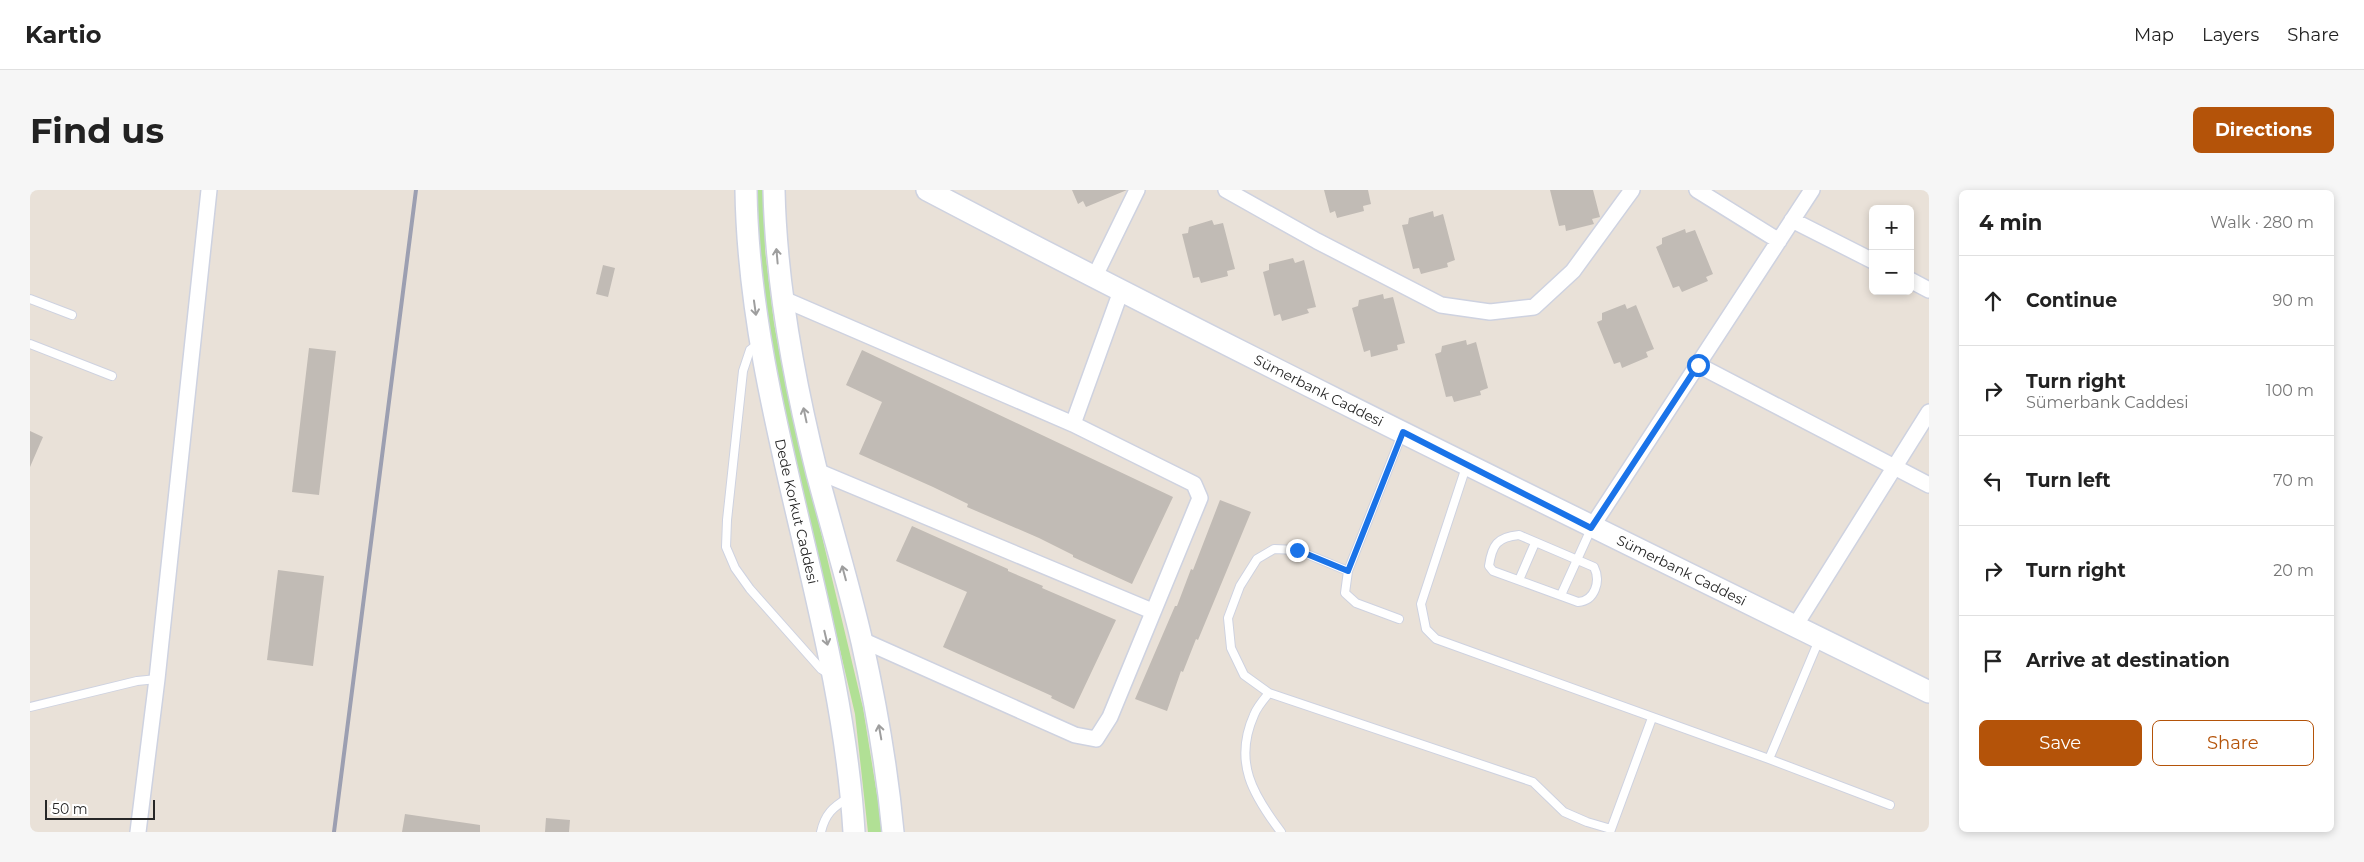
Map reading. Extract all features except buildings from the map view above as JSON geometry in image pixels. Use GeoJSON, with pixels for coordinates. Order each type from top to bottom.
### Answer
{"type":"FeatureCollection","features":[{"type":"Feature","properties":{"kind":"main road","name":"Dede Korkut Caddesi"},"geometry":{"type":"LineString","coordinates":[[746,190],[750,270],[761,341],[835,677],[852,795],[854,832]]}},
{"type":"Feature","properties":{"kind":"main road","name":"Dede Korkut Caddesi"},"geometry":{"type":"LineString","coordinates":[[774,190],[781,298],[817,471],[862,640],[884,755],[893,832]]}},
{"type":"Feature","properties":{"kind":"main road","name":"Sümerbank Caddesi"},"geometry":{"type":"LineString","coordinates":[[927,190],[1094,278],[1591,528],[1929,692]]}},
{"type":"Feature","properties":{"kind":"main road","name":"Dede Korkut Caddesi"},"geometry":{"type":"LineString","coordinates":[[884,755],[908,832]]}},
{"type":"Feature","properties":{"kind":"street"},"geometry":{"type":"LineString","coordinates":[[138,832],[157,679],[209,190]]}},
{"type":"Feature","properties":{"kind":"street"},"geometry":{"type":"LineString","coordinates":[[1094,278],[1137,190]]}},
{"type":"Feature","properties":{"kind":"street"},"geometry":{"type":"LineString","coordinates":[[1226,190],[1317,241],[1441,305],[1490,312],[1534,306],[1573,271],[1632,190]]}},
{"type":"Feature","properties":{"kind":"street"},"geometry":{"type":"LineString","coordinates":[[1697,190],[1779,241]]}},
{"type":"Feature","properties":{"kind":"street"},"geometry":{"type":"LineString","coordinates":[[1591,528],[1812,190]]}},
{"type":"Feature","properties":{"kind":"street"},"geometry":{"type":"LineString","coordinates":[[1792,220],[1869,259]]}},
{"type":"Feature","properties":{"kind":"street"},"geometry":{"type":"LineString","coordinates":[[1914,282],[1929,290]]}},
{"type":"Feature","properties":{"kind":"street"},"geometry":{"type":"LineString","coordinates":[[1073,424],[1121,291]]}},
{"type":"Feature","properties":{"kind":"street"},"geometry":{"type":"LineString","coordinates":[[781,298],[1073,424],[1194,484],[1200,498],[1110,717],[1096,739],[1075,735],[862,640]]}},
{"type":"Feature","properties":{"kind":"street"},"geometry":{"type":"LineString","coordinates":[[1698,365],[1929,485]]}},
{"type":"Feature","properties":{"kind":"street"},"geometry":{"type":"LineString","coordinates":[[1795,626],[1929,412]]}},
{"type":"Feature","properties":{"kind":"street"},"geometry":{"type":"LineString","coordinates":[[817,471],[1152,611]]}},
{"type":"Feature","properties":{"kind":"lane"},"geometry":{"type":"LineString","coordinates":[[30,299],[72,315]]}},
{"type":"Feature","properties":{"kind":"lane"},"geometry":{"type":"LineString","coordinates":[[761,341],[750,350],[743,371],[726,520],[726,547],[735,568],[750,589],[821,669],[835,677]]}},
{"type":"Feature","properties":{"kind":"lane"},"geometry":{"type":"LineString","coordinates":[[30,344],[112,376]]}},
{"type":"Feature","properties":{"kind":"lane"},"geometry":{"type":"LineString","coordinates":[[1399,619],[1356,603],[1345,593],[1348,571],[1403,432]]}},
{"type":"Feature","properties":{"kind":"lane"},"geometry":{"type":"LineString","coordinates":[[1467,464],[1420,604],[1426,629],[1436,639],[1769,759],[1890,805]]}},
{"type":"Feature","properties":{"kind":"lane"},"geometry":{"type":"LineString","coordinates":[[1561,595],[1591,528]]}},
{"type":"Feature","properties":{"kind":"lane"},"geometry":{"type":"LineString","coordinates":[[1519,535],[1535,543],[1576,558],[1594,567],[1598,574],[1597,584],[1591,597],[1586,601],[1578,602],[1493,571],[1489,566],[1490,556],[1498,541],[1505,536],[1519,535]]}},
{"type":"Feature","properties":{"kind":"lane"},"geometry":{"type":"LineString","coordinates":[[1519,580],[1535,543]]}},
{"type":"Feature","properties":{"kind":"lane"},"geometry":{"type":"LineString","coordinates":[[1348,571],[1297,550],[1274,549],[1257,559],[1240,586],[1228,618],[1231,648],[1244,676],[1270,692],[1533,782],[1564,812],[1611,830],[1652,718]]}},
{"type":"Feature","properties":{"kind":"lane"},"geometry":{"type":"LineString","coordinates":[[1769,759],[1806,667],[1820,639]]}},
{"type":"Feature","properties":{"kind":"lane"},"geometry":{"type":"LineString","coordinates":[[30,707],[137,681],[157,679]]}},
{"type":"Feature","properties":{"kind":"lane"},"geometry":{"type":"LineString","coordinates":[[1270,692],[1254,714],[1245,748],[1249,782],[1263,809],[1281,832]]}},
{"type":"Feature","properties":{"kind":"lane"},"geometry":{"type":"LineString","coordinates":[[821,832],[824,820],[833,807],[852,795]]}},
{"type":"Feature","properties":{"kind":"green space"},"geometry":{"type":"Polygon","coordinates":[[[756,190],[764,190],[765,250],[774,323],[785,382],[863,708],[883,832],[868,832],[855,714],[778,385],[762,291],[756,190]]]}},
{"type":"Feature","properties":{"kind":"railway"},"geometry":{"type":"LineString","coordinates":[[334,832],[416,190]]}},
{"type":"Feature","properties":{"kind":"route"},"geometry":{"type":"LineString","coordinates":[[1297,550],[1348,571],[1403,432],[1591,528],[1698,365]]}}]}
